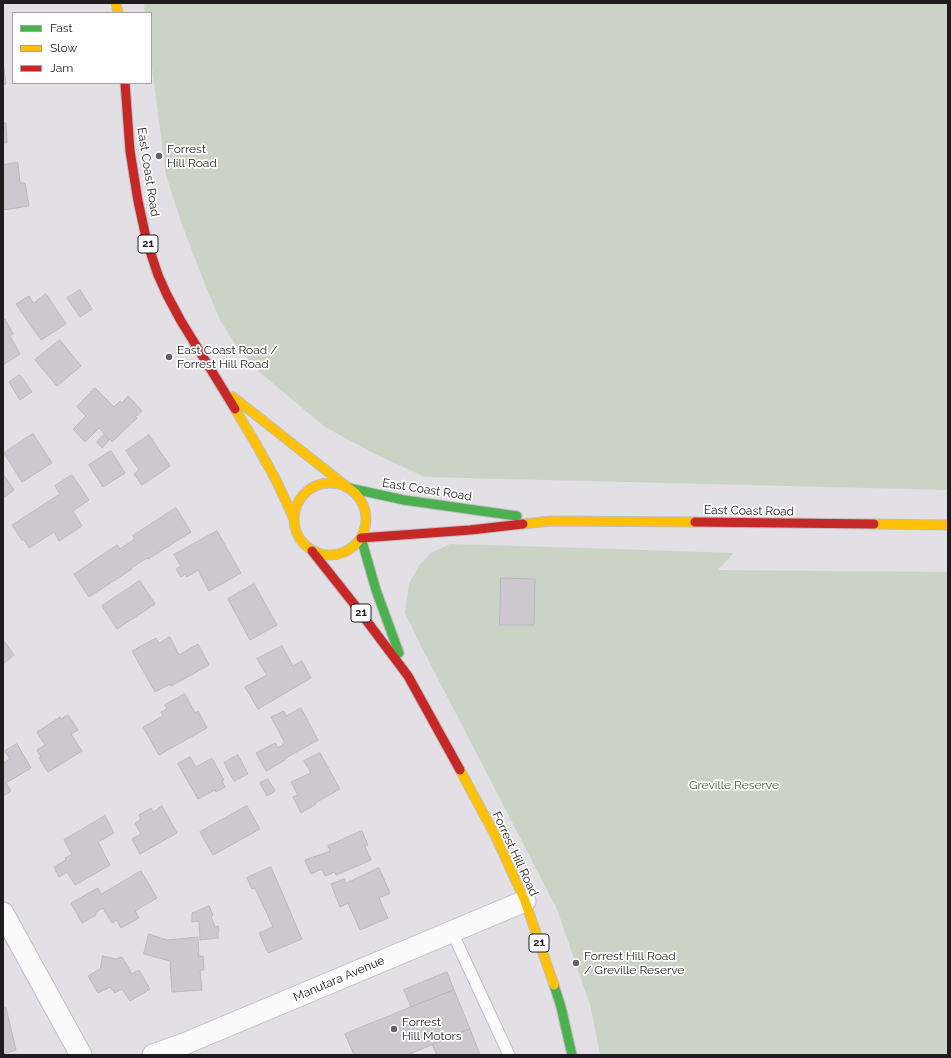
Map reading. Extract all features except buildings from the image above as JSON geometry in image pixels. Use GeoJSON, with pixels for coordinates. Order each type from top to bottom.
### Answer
{"type":"FeatureCollection","features":[{"type":"Feature","properties":{"kind":"main road","name":"East Coast Road"},"geometry":{"type":"LineString","coordinates":[[125,84],[130,151],[138,201],[147,242],[158,275],[175,311],[191,339],[223,388],[276,480],[294,519]]}},
{"type":"Feature","properties":{"kind":"main road","name":"East Coast Road"},"geometry":{"type":"LineString","coordinates":[[223,388],[347,487],[404,500],[550,521]]}},
{"type":"Feature","properties":{"kind":"main road"},"geometry":{"type":"LineString","coordinates":[[294,519],[296,508],[302,497],[311,489],[322,484],[334,483],[347,487]]}},
{"type":"Feature","properties":{"kind":"main road","name":"21"},"geometry":{"type":"LineString","coordinates":[[347,487],[358,495],[364,504],[367,515],[366,527],[361,538]]}},
{"type":"Feature","properties":{"kind":"main road","name":"21"},"geometry":{"type":"LineString","coordinates":[[294,519],[295,529],[299,538],[312,551]]}},
{"type":"Feature","properties":{"kind":"main road","name":"East Coast Road"},"geometry":{"type":"LineString","coordinates":[[361,538],[470,530],[550,521],[948,525]]}},
{"type":"Feature","properties":{"kind":"main road"},"geometry":{"type":"LineString","coordinates":[[312,551],[323,555],[334,556],[354,547],[361,538]]}},
{"type":"Feature","properties":{"kind":"main road","name":"Forrest Hill Road"},"geometry":{"type":"LineString","coordinates":[[361,538],[376,590],[408,676]]}},
{"type":"Feature","properties":{"kind":"main road","name":"Forrest Hill Road"},"geometry":{"type":"LineString","coordinates":[[312,551],[346,593],[408,676],[463,775],[494,835],[524,901],[562,1007],[572,1055]]}},
{"type":"Feature","properties":{"kind":"street","name":"Manutara Avenue"},"geometry":{"type":"LineString","coordinates":[[153,1055],[184,1044],[524,901]]}},
{"type":"Feature","properties":{"kind":"street"},"geometry":{"type":"LineString","coordinates":[[3,913],[80,1055]]}},
{"type":"Feature","properties":{"kind":"lane"},"geometry":{"type":"LineString","coordinates":[[452,932],[509,1055]]}},
{"type":"Feature","properties":{"kind":"green space"},"geometry":{"type":"Polygon","coordinates":[[[144,3],[948,3],[948,490],[425,477],[375,454],[325,427],[257,370],[236,345],[220,320],[181,222],[166,175],[152,68],[152,12],[145,12],[144,3]]]}},
{"type":"Feature","properties":{"kind":"green space","name":"Greville Reserve"},"geometry":{"type":"Polygon","coordinates":[[[450,544],[734,553],[718,570],[948,572],[948,1055],[600,1055],[591,1008],[557,909],[405,613],[409,584],[419,565],[431,553],[450,544]]]}},
{"type":"Feature","properties":{"kind":"traffic: fast"},"geometry":{"type":"LineString","coordinates":[[349,488],[404,500],[517,516]]}},
{"type":"Feature","properties":{"kind":"traffic: fast"},"geometry":{"type":"LineString","coordinates":[[361,538],[376,590],[399,653]]}},
{"type":"Feature","properties":{"kind":"traffic: fast"},"geometry":{"type":"LineString","coordinates":[[554,985],[561,1007],[572,1055]]}},
{"type":"Feature","properties":{"kind":"traffic: slow"},"geometry":{"type":"LineString","coordinates":[[116,3],[118,12]]}},
{"type":"Feature","properties":{"kind":"traffic: slow"},"geometry":{"type":"LineString","coordinates":[[233,397],[346,486]]}},
{"type":"Feature","properties":{"kind":"traffic: slow"},"geometry":{"type":"LineString","coordinates":[[235,409],[276,480],[294,519]]}},
{"type":"Feature","properties":{"kind":"traffic: slow"},"geometry":{"type":"LineString","coordinates":[[330,483],[350,489],[360,499],[366,519],[360,539],[350,549],[330,555],[310,549],[300,539],[294,519],[300,499],[310,489],[330,483]]}},
{"type":"Feature","properties":{"kind":"traffic: slow"},"geometry":{"type":"LineString","coordinates":[[523,524],[550,521],[695,522]]}},
{"type":"Feature","properties":{"kind":"traffic: slow"},"geometry":{"type":"LineString","coordinates":[[874,524],[948,525]]}},
{"type":"Feature","properties":{"kind":"traffic: slow"},"geometry":{"type":"LineString","coordinates":[[460,770],[495,835],[525,901],[554,985]]}},
{"type":"Feature","properties":{"kind":"traffic: jam"},"geometry":{"type":"LineString","coordinates":[[125,84],[130,151],[138,201],[147,242],[158,275],[181,321],[235,409]]}},
{"type":"Feature","properties":{"kind":"traffic: jam"},"geometry":{"type":"LineString","coordinates":[[695,522],[874,524]]}},
{"type":"Feature","properties":{"kind":"traffic: jam"},"geometry":{"type":"LineString","coordinates":[[361,538],[470,530],[523,524]]}},
{"type":"Feature","properties":{"kind":"traffic: jam"},"geometry":{"type":"LineString","coordinates":[[312,551],[408,676],[460,770]]}},
{"type":"Feature","properties":{"kind":"place","name":"Forrest Hill Road"},"geometry":{"type":"Point","coordinates":[159,156]}},
{"type":"Feature","properties":{"kind":"place","name":"East Coast Road / Forrest Hill Road"},"geometry":{"type":"Point","coordinates":[169,357]}},
{"type":"Feature","properties":{"kind":"place","name":"Forrest Hill Road / Greville Reserve"},"geometry":{"type":"Point","coordinates":[576,963]}},
{"type":"Feature","properties":{"kind":"place","name":"Forrest Hill Motors"},"geometry":{"type":"Point","coordinates":[394,1029]}}]}
